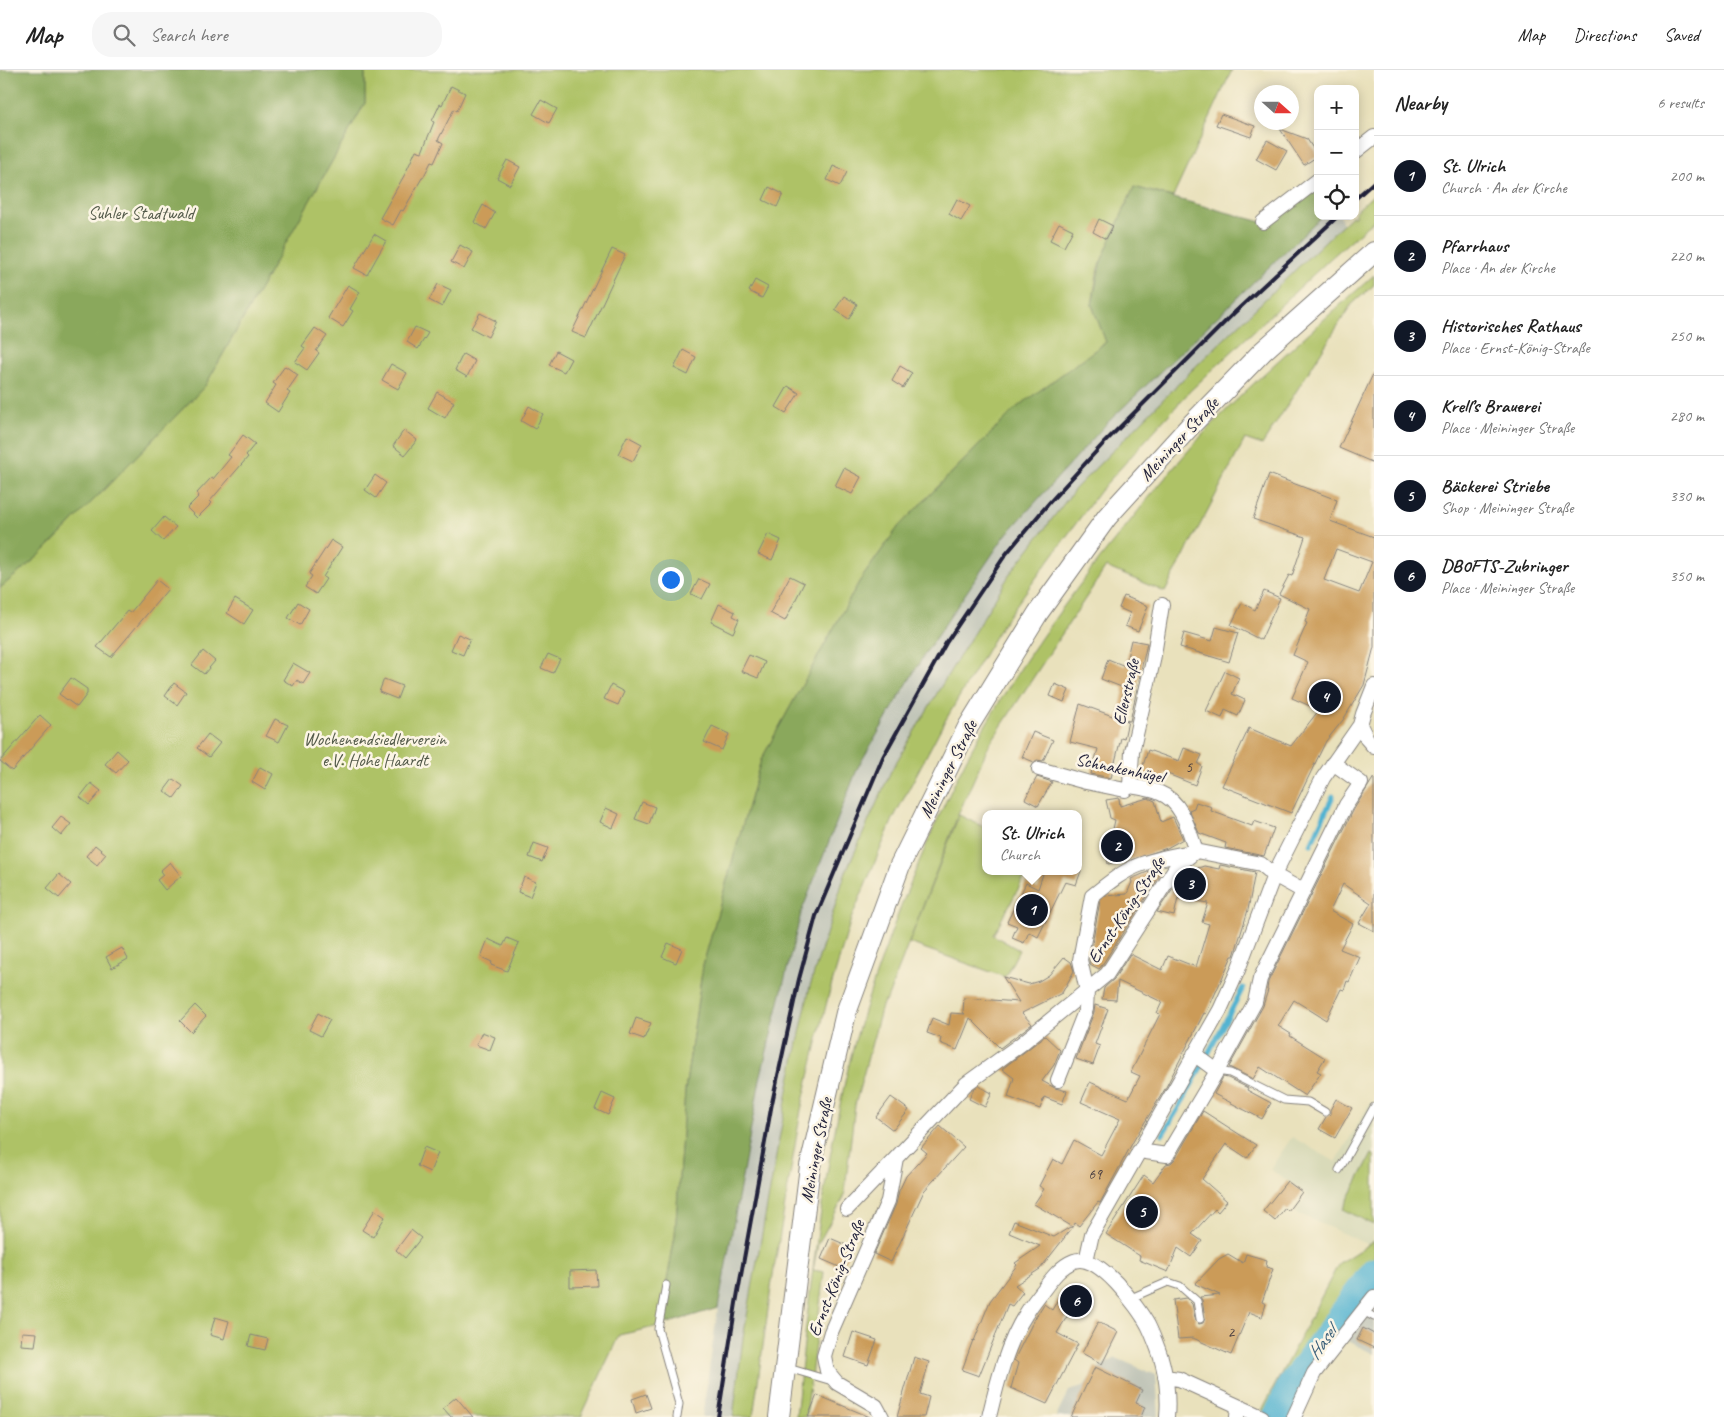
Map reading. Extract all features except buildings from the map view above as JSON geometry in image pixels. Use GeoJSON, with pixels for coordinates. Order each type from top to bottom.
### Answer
{"type":"FeatureCollection","features":[{"type":"Feature","properties":{"kind":"main road","name":"Meininger Straße"},"geometry":{"type":"LineString","coordinates":[[779,1417],[810,1166],[846,1013],[900,865],[968,728],[1038,613],[1107,517],[1190,426],[1263,351],[1374,252]]}},
{"type":"Feature","properties":{"kind":"street"},"geometry":{"type":"LineString","coordinates":[[1359,149],[1374,138]]}},
{"type":"Feature","properties":{"kind":"street"},"geometry":{"type":"LineString","coordinates":[[1262,222],[1314,183]]}},
{"type":"Feature","properties":{"kind":"street","name":"Ellerstraße"},"geometry":{"type":"LineString","coordinates":[[1130,786],[1132,752],[1153,661],[1162,605]]}},
{"type":"Feature","properties":{"kind":"street"},"geometry":{"type":"LineString","coordinates":[[1086,1261],[1092,1234],[1196,1056],[1220,1010],[1238,970],[1274,876],[1316,790],[1360,725],[1374,686]]}},
{"type":"Feature","properties":{"kind":"street"},"geometry":{"type":"LineString","coordinates":[[1360,725],[1367,739],[1374,747]]}},
{"type":"Feature","properties":{"kind":"street"},"geometry":{"type":"LineString","coordinates":[[1139,1151],[1167,1155],[1214,1069],[1255,1002],[1260,979],[1346,805],[1361,783],[1333,764]]}},
{"type":"Feature","properties":{"kind":"street","name":"Schnakenhügel"},"geometry":{"type":"LineString","coordinates":[[1039,769],[1103,786],[1125,790],[1130,786],[1160,793],[1171,800],[1184,817],[1196,851]]}},
{"type":"Feature","properties":{"kind":"street"},"geometry":{"type":"LineString","coordinates":[[1058,1080],[1086,1009],[1087,991],[1080,960],[1092,896],[1140,864],[1196,851],[1262,864],[1274,876],[1304,892]]}},
{"type":"Feature","properties":{"kind":"street","name":"Ernst-König-Straße"},"geometry":{"type":"LineString","coordinates":[[847,1209],[966,1084],[1021,1044],[1107,974],[1176,867],[1196,851]]}},
{"type":"Feature","properties":{"kind":"street"},"geometry":{"type":"LineString","coordinates":[[1238,970],[1260,979]]}},
{"type":"Feature","properties":{"kind":"street"},"geometry":{"type":"LineString","coordinates":[[1196,1056],[1214,1069]]}},
{"type":"Feature","properties":{"kind":"street","name":"Ernst-König-Straße"},"geometry":{"type":"LineString","coordinates":[[882,1417],[876,1406],[838,1383],[827,1371],[824,1356],[831,1332],[888,1201],[896,1158]]}},
{"type":"Feature","properties":{"kind":"street"},"geometry":{"type":"LineString","coordinates":[[989,1417],[995,1390],[1008,1352],[1025,1315],[1062,1268],[1076,1260],[1097,1265],[1109,1274],[1147,1324],[1159,1351],[1165,1377],[1168,1404],[1167,1417]]}},
{"type":"Feature","properties":{"kind":"street"},"geometry":{"type":"LineString","coordinates":[[1294,1417],[1314,1373],[1368,1314],[1374,1297]]}},
{"type":"Feature","properties":{"kind":"street"},"geometry":{"type":"LineString","coordinates":[[1165,1377],[1179,1379],[1237,1412],[1262,1417]]}},
{"type":"Feature","properties":{"kind":"lane"},"geometry":{"type":"LineString","coordinates":[[1214,1069],[1230,1074],[1278,1098],[1308,1102],[1325,1112]]}},
{"type":"Feature","properties":{"kind":"lane"},"geometry":{"type":"LineString","coordinates":[[1339,1170],[1374,1107]]}},
{"type":"Feature","properties":{"kind":"lane"},"geometry":{"type":"LineString","coordinates":[[1129,1299],[1168,1282],[1180,1286],[1197,1301],[1200,1319]]}},
{"type":"Feature","properties":{"kind":"lane"},"geometry":{"type":"LineString","coordinates":[[666,1285],[658,1329],[680,1404],[677,1417]]}},
{"type":"Feature","properties":{"kind":"lane"},"geometry":{"type":"LineString","coordinates":[[785,1367],[838,1383]]}},
{"type":"Feature","properties":{"kind":"shaded area"},"geometry":{"type":"Polygon","coordinates":[[[1318,220],[1342,220],[1343,224],[1190,372],[1075,489],[1010,574],[891,770],[845,874],[810,986],[789,1085],[743,1338],[733,1417],[702,1417],[718,1308],[760,1078],[801,913],[858,767],[924,655],[1004,537],[1107,423],[1318,220]]]}},
{"type":"Feature","properties":{"kind":"shaded area"},"geometry":{"type":"Polygon","coordinates":[[[1370,1103],[1374,1103],[1373,1247],[1295,1212],[1307,1195],[1270,1169],[1292,1137],[1336,1162],[1370,1103]]]}},
{"type":"Feature","properties":{"kind":"shaded area"},"geometry":{"type":"Polygon","coordinates":[[[1374,1307],[1374,1354],[1348,1341],[1374,1307]]]}},
{"type":"Feature","properties":{"kind":"shaded area"},"geometry":{"type":"Polygon","coordinates":[[[1116,1358],[1156,1375],[1159,1417],[1056,1417],[1069,1391],[1083,1387],[1096,1369],[1116,1358]]]}},
{"type":"Feature","properties":{"kind":"green space","name":"Suhler Stadtwald"},"geometry":{"type":"Polygon","coordinates":[[[0,70],[365,70],[365,103],[205,386],[41,554],[0,588],[0,70]]]}},
{"type":"Feature","properties":{"kind":"green space","name":"Wochenendsiedlerverein e.V. Hohe Haardt"},"geometry":{"type":"Polygon","coordinates":[[[365,70],[1232,70],[1173,197],[1134,187],[1098,268],[1092,305],[1106,342],[1016,408],[899,526],[859,582],[761,760],[703,965],[685,1091],[675,1236],[659,1326],[619,1335],[581,1417],[0,1417],[0,588],[41,554],[205,386],[365,103],[365,70]]]}},
{"type":"Feature","properties":{"kind":"green space"},"geometry":{"type":"Polygon","coordinates":[[[1314,183],[1314,220],[1318,220],[1107,423],[1004,537],[924,655],[858,767],[801,913],[760,1079],[718,1308],[659,1326],[675,1236],[685,1091],[703,965],[761,760],[859,582],[899,526],[1016,408],[1106,342],[1092,305],[1100,264],[1134,187],[1262,222],[1314,183]]]}},
{"type":"Feature","properties":{"kind":"green space"},"geometry":{"type":"Polygon","coordinates":[[[1374,194],[1374,220],[1190,391],[1099,492],[1003,623],[942,726],[893,819],[851,919],[828,997],[801,1110],[772,1281],[753,1417],[733,1417],[743,1338],[789,1085],[810,986],[845,874],[891,771],[1010,574],[1075,489],[1190,372],[1347,220],[1359,220],[1359,208],[1374,194]]]}},
{"type":"Feature","properties":{"kind":"green space"},"geometry":{"type":"Polygon","coordinates":[[[1374,275],[1374,285],[1351,305],[1262,445],[1245,439],[1165,592],[1106,567],[989,745],[958,815],[886,1002],[884,1001],[882,1006],[855,1105],[844,1197],[818,1244],[813,1270],[824,1272],[806,1417],[796,1417],[811,1281],[824,1191],[851,1056],[870,993],[900,908],[936,823],[966,760],[1019,670],[1039,641],[1101,557],[1173,469],[1204,433],[1245,392],[1374,275]]]}},
{"type":"Feature","properties":{"kind":"green space"},"geometry":{"type":"Polygon","coordinates":[[[959,815],[982,826],[982,875],[1026,875],[993,935],[1019,950],[1005,977],[909,943],[959,815]]]}},
{"type":"Feature","properties":{"kind":"green space"},"geometry":{"type":"Polygon","coordinates":[[[1372,1154],[1374,1155],[1374,1225],[1343,1209],[1372,1154]]]}},
{"type":"Feature","properties":{"kind":"green space"},"geometry":{"type":"Polygon","coordinates":[[[1374,1241],[1374,1285],[1326,1349],[1319,1350],[1284,1417],[1262,1410],[1339,1263],[1374,1241]]]}},
{"type":"Feature","properties":{"kind":"waterway"},"geometry":{"type":"LineString","coordinates":[[1311,844],[1333,796]]}},
{"type":"Feature","properties":{"kind":"waterway"},"geometry":{"type":"LineString","coordinates":[[1163,1134],[1184,1099],[1243,988]]}},
{"type":"Feature","properties":{"kind":"waterway","name":"Hasel"},"geometry":{"type":"LineString","coordinates":[[1277,1417],[1293,1383],[1374,1272]]}},
{"type":"Feature","properties":{"kind":"railway"},"geometry":{"type":"LineString","coordinates":[[1359,195],[1374,182]]}},
{"type":"Feature","properties":{"kind":"railway"},"geometry":{"type":"LineString","coordinates":[[718,1417],[736,1303],[772,1103],[799,979],[816,916],[883,757],[946,643],[1006,554],[1103,444],[1234,313],[1334,220]]}},
{"type":"Feature","properties":{"kind":"place","name":"Krell’s Brauerei"},"geometry":{"type":"Point","coordinates":[1325,697]}},
{"type":"Feature","properties":{"kind":"place","name":"Pfarrhaus"},"geometry":{"type":"Point","coordinates":[1117,846]}},
{"type":"Feature","properties":{"kind":"place","name":"Historisches Rathaus"},"geometry":{"type":"Point","coordinates":[1190,884]}},
{"type":"Feature","properties":{"kind":"place","name":"St. Ulrich"},"geometry":{"type":"Point","coordinates":[1032,910]}},
{"type":"Feature","properties":{"kind":"place","name":"Bäckerei Striebe"},"geometry":{"type":"Point","coordinates":[1142,1212]}},
{"type":"Feature","properties":{"kind":"place","name":"DB0FTS-Zubringer"},"geometry":{"type":"Point","coordinates":[1076,1301]}}]}
